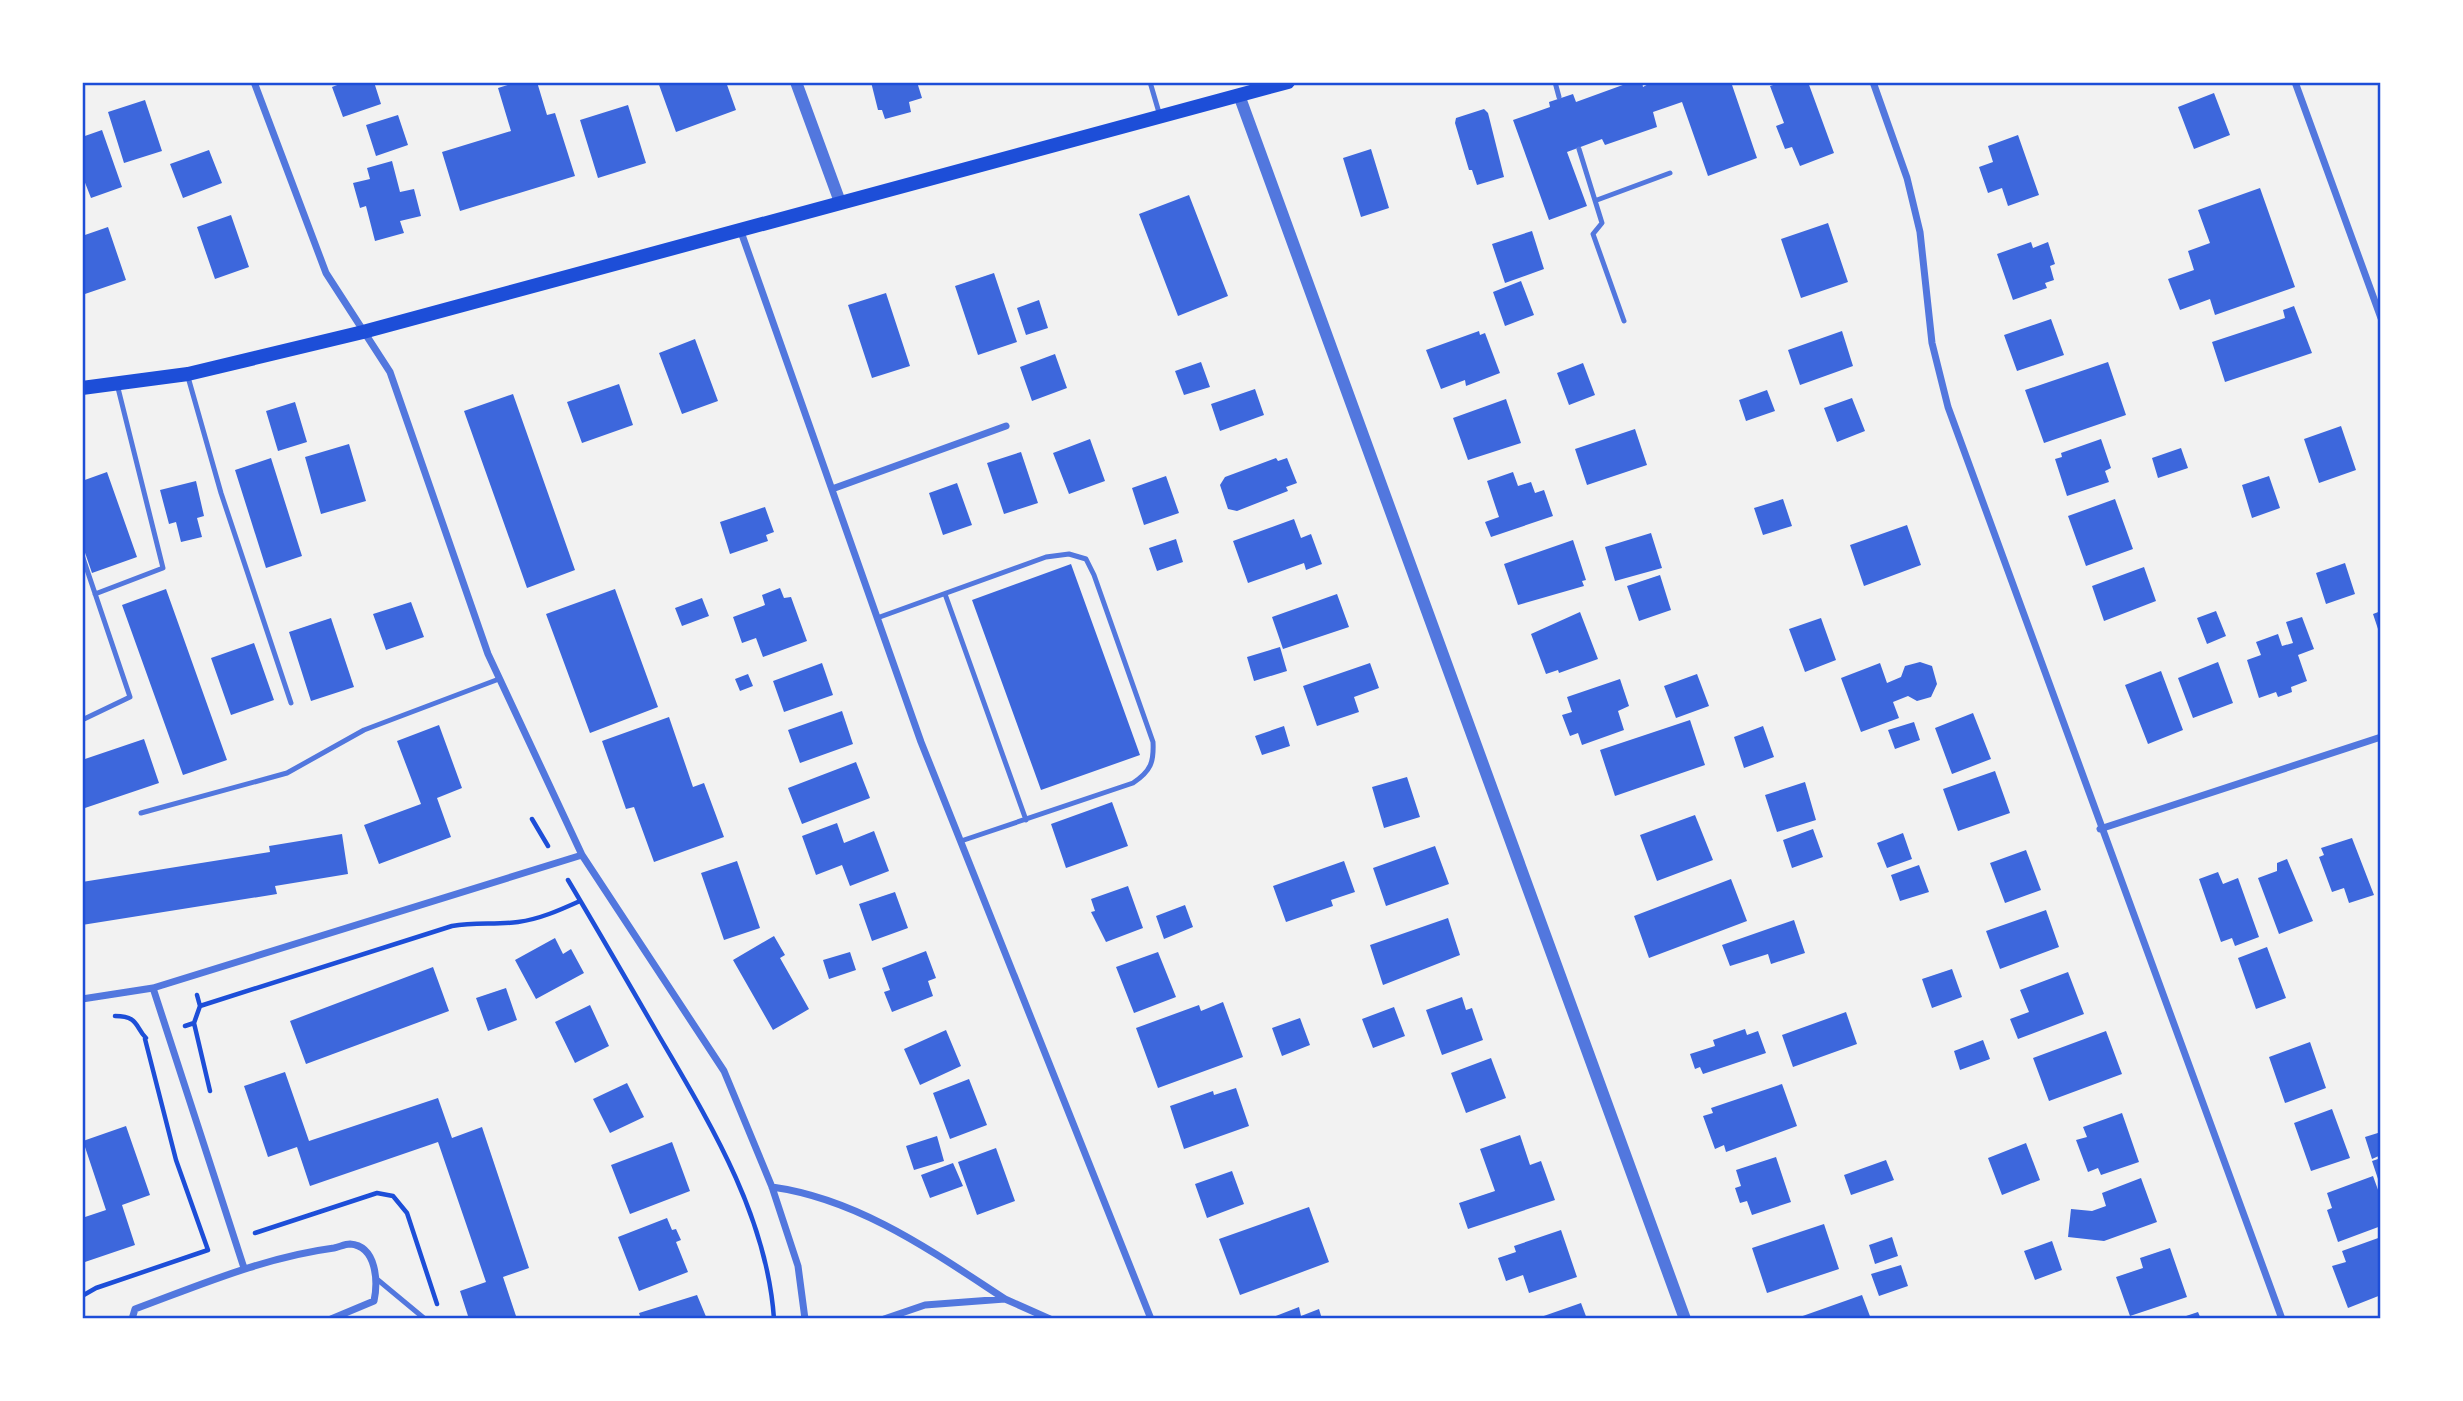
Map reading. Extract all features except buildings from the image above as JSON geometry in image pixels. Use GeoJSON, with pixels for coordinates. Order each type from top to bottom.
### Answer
{"type":"FeatureCollection","features":[{"type":"Feature","properties":{"kind":"main road"},"geometry":{"type":"LineString","coordinates":[[82,388],[187,374],[363,331],[1288,82]]}},
{"type":"Feature","properties":{"kind":"street"},"geometry":{"type":"LineString","coordinates":[[254,82],[326,273],[390,372],[499,679],[582,855],[724,1071],[772,1187],[798,1266],[805,1319]]}},
{"type":"Feature","properties":{"kind":"street"},"geometry":{"type":"LineString","coordinates":[[796,82],[840,202]]}},
{"type":"Feature","properties":{"kind":"street"},"geometry":{"type":"LineString","coordinates":[[1872,82],[1907,178],[1920,232],[1933,343],[1948,407],[2100,829],[2282,1319]]}},
{"type":"Feature","properties":{"kind":"street"},"geometry":{"type":"LineString","coordinates":[[2295,82],[2381,318]]}},
{"type":"Feature","properties":{"kind":"street"},"geometry":{"type":"LineString","coordinates":[[1239,96],[1685,1319]]}},
{"type":"Feature","properties":{"kind":"street"},"geometry":{"type":"LineString","coordinates":[[740,228],[921,742],[1151,1319]]}},
{"type":"Feature","properties":{"kind":"street"},"geometry":{"type":"LineString","coordinates":[[832,489],[1006,426]]}},
{"type":"Feature","properties":{"kind":"street"},"geometry":{"type":"LineString","coordinates":[[2100,829],[2381,737]]}},
{"type":"Feature","properties":{"kind":"street"},"geometry":{"type":"LineString","coordinates":[[82,999],[153,988],[582,855]]}},
{"type":"Feature","properties":{"kind":"street"},"geometry":{"type":"LineString","coordinates":[[153,988],[244,1268]]}},
{"type":"Feature","properties":{"kind":"street"},"geometry":{"type":"LineString","coordinates":[[772,1187],[808,1192],[866,1216],[915,1241],[1005,1299],[1050,1319]]}},
{"type":"Feature","properties":{"kind":"street"},"geometry":{"type":"LineString","coordinates":[[132,1319],[135,1309],[244,1268],[314,1249],[351,1244],[368,1254],[378,1280],[374,1301],[331,1319]]}},
{"type":"Feature","properties":{"kind":"street"},"geometry":{"type":"LineString","coordinates":[[884,1319],[925,1305],[1005,1299]]}},
{"type":"Feature","properties":{"kind":"lane"},"geometry":{"type":"LineString","coordinates":[[1150,82],[1160,116]]}},
{"type":"Feature","properties":{"kind":"lane"},"geometry":{"type":"LineString","coordinates":[[1555,82],[1559,97]]}},
{"type":"Feature","properties":{"kind":"lane"},"geometry":{"type":"LineString","coordinates":[[1578,149],[1597,200],[1602,223],[1593,234],[1624,321]]}},
{"type":"Feature","properties":{"kind":"lane"},"geometry":{"type":"LineString","coordinates":[[1597,200],[1670,173]]}},
{"type":"Feature","properties":{"kind":"lane"},"geometry":{"type":"LineString","coordinates":[[187,374],[225,505],[291,703]]}},
{"type":"Feature","properties":{"kind":"lane"},"geometry":{"type":"LineString","coordinates":[[95,594],[163,568],[117,384]]}},
{"type":"Feature","properties":{"kind":"lane"},"geometry":{"type":"LineString","coordinates":[[877,618],[1046,557],[1069,554],[1086,559],[1094,575],[1153,742],[1154,760],[1147,774],[1133,783],[961,841]]}},
{"type":"Feature","properties":{"kind":"lane"},"geometry":{"type":"LineString","coordinates":[[82,555],[130,697],[82,719]]}},
{"type":"Feature","properties":{"kind":"lane"},"geometry":{"type":"LineString","coordinates":[[945,594],[1026,820]]}},
{"type":"Feature","properties":{"kind":"lane"},"geometry":{"type":"LineString","coordinates":[[141,813],[287,773],[364,730],[499,679]]}},
{"type":"Feature","properties":{"kind":"lane"},"geometry":{"type":"LineString","coordinates":[[378,1280],[425,1319]]}},
{"type":"Feature","properties":{"kind":"path"},"geometry":{"type":"LineString","coordinates":[[532,819],[703,1111],[735,1175],[758,1241],[774,1319]]}},
{"type":"Feature","properties":{"kind":"path"},"geometry":{"type":"LineString","coordinates":[[191,976],[200,1006],[453,926],[475,922],[516,922],[543,917],[580,901]]}},
{"type":"Feature","properties":{"kind":"path"},"geometry":{"type":"LineString","coordinates":[[194,1023],[212,1098]]}},
{"type":"Feature","properties":{"kind":"path"},"geometry":{"type":"LineString","coordinates":[[82,1296],[96,1288],[208,1250],[176,1160],[145,1039]]}},
{"type":"Feature","properties":{"kind":"path"},"geometry":{"type":"LineString","coordinates":[[251,1223],[256,1235],[377,1193],[393,1196],[407,1213],[439,1312]]}}]}
